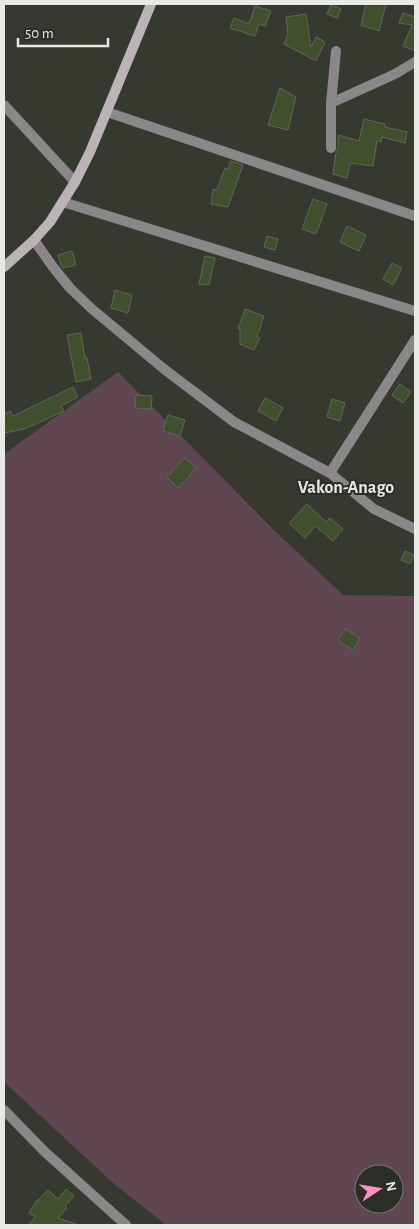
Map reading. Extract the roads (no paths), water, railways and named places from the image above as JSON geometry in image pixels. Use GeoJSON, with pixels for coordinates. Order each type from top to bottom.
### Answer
{"type":"FeatureCollection","features":[{"type":"Feature","properties":{"kind":"main road"},"geometry":{"type":"LineString","coordinates":[[4,266],[34,240],[50,222],[75,182],[107,112],[150,4]]}},
{"type":"Feature","properties":{"kind":"street"},"geometry":{"type":"LineString","coordinates":[[331,148],[331,103],[336,51]]}},
{"type":"Feature","properties":{"kind":"street"},"geometry":{"type":"LineString","coordinates":[[331,103],[387,78],[415,62]]}},
{"type":"Feature","properties":{"kind":"street"},"geometry":{"type":"LineString","coordinates":[[4,105],[75,182]]}},
{"type":"Feature","properties":{"kind":"street"},"geometry":{"type":"LineString","coordinates":[[107,112],[415,216]]}},
{"type":"Feature","properties":{"kind":"street"},"geometry":{"type":"LineString","coordinates":[[63,202],[415,311]]}},
{"type":"Feature","properties":{"kind":"street"},"geometry":{"type":"LineString","coordinates":[[34,240],[70,288],[92,309],[234,422],[330,474],[374,510],[415,529]]}},
{"type":"Feature","properties":{"kind":"street"},"geometry":{"type":"LineString","coordinates":[[330,474],[415,340]]}},
{"type":"Feature","properties":{"kind":"street"},"geometry":{"type":"LineString","coordinates":[[4,1110],[45,1152],[126,1225]]}},
{"type":"Feature","properties":{"kind":"district","name":"Vakon-Anago"},"geometry":{"type":"Point","coordinates":[346,488]}}]}
